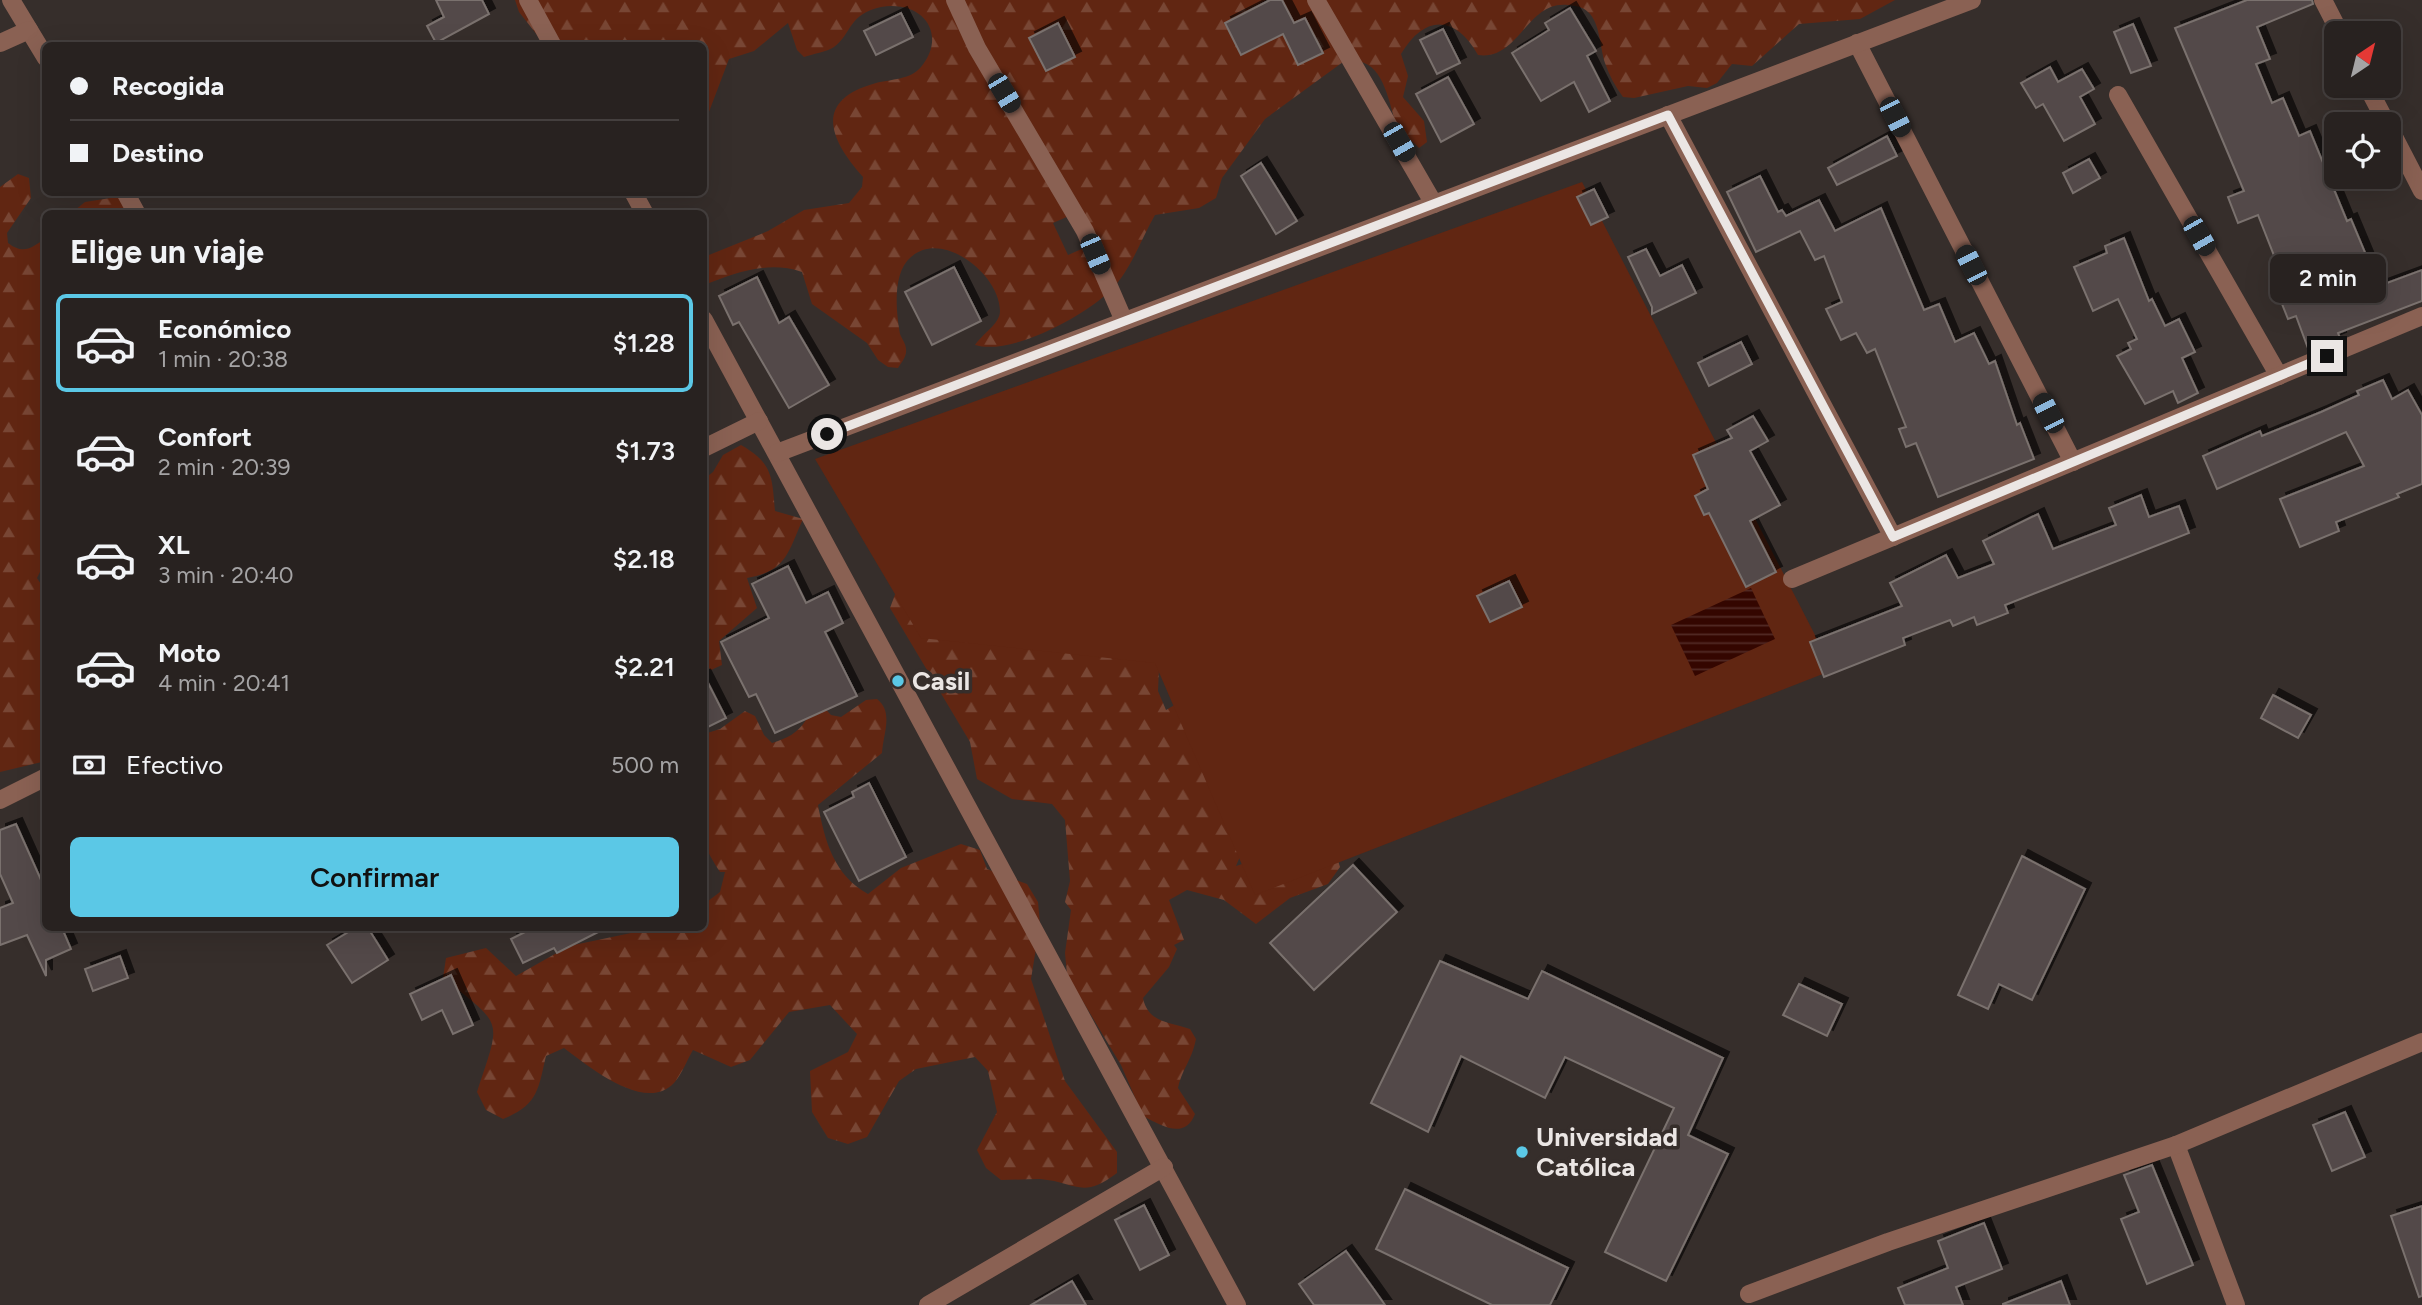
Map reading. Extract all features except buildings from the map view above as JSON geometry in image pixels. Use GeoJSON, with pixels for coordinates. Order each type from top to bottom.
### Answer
{"type":"FeatureCollection","features":[{"type":"Feature","properties":{"kind":"street"},"geometry":{"type":"LineString","coordinates":[[11,0],[42,51]]}},
{"type":"Feature","properties":{"kind":"street"},"geometry":{"type":"LineString","coordinates":[[527,0],[550,42]]}},
{"type":"Feature","properties":{"kind":"street"},"geometry":{"type":"LineString","coordinates":[[956,0],[977,48],[1085,231],[1124,321]]}},
{"type":"Feature","properties":{"kind":"street"},"geometry":{"type":"LineString","coordinates":[[1316,0],[1434,204]]}},
{"type":"Feature","properties":{"kind":"street"},"geometry":{"type":"LineString","coordinates":[[777,453],[1972,0]]}},
{"type":"Feature","properties":{"kind":"street"},"geometry":{"type":"LineString","coordinates":[[2323,0],[2334,21]]}},
{"type":"Feature","properties":{"kind":"street"},"geometry":{"type":"LineString","coordinates":[[0,43],[29,30]]}},
{"type":"Feature","properties":{"kind":"street"},"geometry":{"type":"LineString","coordinates":[[1857,43],[2073,462]]}},
{"type":"Feature","properties":{"kind":"street"},"geometry":{"type":"LineString","coordinates":[[2118,95],[2279,376]]}},
{"type":"Feature","properties":{"kind":"street"},"geometry":{"type":"LineString","coordinates":[[1668,115],[1893,537]]}},
{"type":"Feature","properties":{"kind":"street"},"geometry":{"type":"LineString","coordinates":[[2401,151],[2422,191]]}},
{"type":"Feature","properties":{"kind":"street"},"geometry":{"type":"LineString","coordinates":[[1792,579],[2422,316]]}},
{"type":"Feature","properties":{"kind":"street"},"geometry":{"type":"LineString","coordinates":[[707,326],[1237,1305]]}},
{"type":"Feature","properties":{"kind":"street"},"geometry":{"type":"LineString","coordinates":[[707,447],[759,421]]}},
{"type":"Feature","properties":{"kind":"street"},"geometry":{"type":"LineString","coordinates":[[0,800],[42,779]]}},
{"type":"Feature","properties":{"kind":"street"},"geometry":{"type":"LineString","coordinates":[[1749,1294],[1888,1242],[2176,1145],[2422,1042]]}},
{"type":"Feature","properties":{"kind":"street"},"geometry":{"type":"LineString","coordinates":[[2176,1145],[2236,1305]]}},
{"type":"Feature","properties":{"kind":"street"},"geometry":{"type":"LineString","coordinates":[[928,1305],[1164,1167]]}},
{"type":"Feature","properties":{"kind":"green space"},"geometry":{"type":"Polygon","coordinates":[[[515,0],[1266,0],[1225,23],[1241,55],[1292,20],[1282,0],[1895,0],[1860,19],[1799,24],[1752,66],[1732,64],[1717,83],[1707,88],[1688,86],[1634,98],[1623,97],[1615,85],[1605,63],[1595,22],[1581,7],[1554,6],[1542,12],[1504,49],[1492,54],[1478,55],[1460,32],[1450,26],[1429,26],[1410,41],[1401,54],[1408,76],[1403,97],[1424,121],[1427,142],[1419,148],[1398,127],[1386,90],[1375,70],[1356,61],[1343,62],[1265,119],[1222,178],[1216,198],[1199,208],[1155,215],[1130,264],[1111,290],[1084,311],[1047,331],[1008,345],[975,345],[999,316],[997,297],[991,283],[968,260],[953,252],[924,250],[911,257],[898,282],[897,315],[906,352],[898,368],[888,367],[878,360],[867,343],[812,304],[802,272],[777,267],[764,268],[740,272],[707,284],[707,256],[768,231],[804,210],[849,203],[862,187],[863,177],[842,149],[836,135],[833,122],[835,110],[856,90],[906,77],[921,67],[932,44],[927,23],[920,15],[896,6],[870,10],[856,19],[834,47],[804,57],[797,50],[788,23],[754,51],[729,59],[707,117],[707,42],[543,42],[519,12],[515,0]],[[1305,18],[1281,31],[1298,65],[1323,54],[1305,18]],[[1058,24],[1029,38],[1046,71],[1074,57],[1058,24]],[[1069,216],[1053,223],[1068,255],[1084,248],[1069,216]]]}},
{"type":"Feature","properties":{"kind":"green space"},"geometry":{"type":"Polygon","coordinates":[[[18,174],[29,178],[31,198],[7,233],[8,243],[23,249],[42,241],[42,568],[37,578],[42,586],[42,762],[0,772],[0,187],[18,174]]]}},
{"type":"Feature","properties":{"kind":"green space"},"geometry":{"type":"Polygon","coordinates":[[[1582,182],[1833,670],[1255,895],[1155,663],[921,638],[815,459],[1582,182]]]}},
{"type":"Feature","properties":{"kind":"green space"},"geometry":{"type":"Polygon","coordinates":[[[117,197],[128,201],[135,210],[75,210],[85,202],[117,197]]]}},
{"type":"Feature","properties":{"kind":"green space"},"geometry":{"type":"Polygon","coordinates":[[[741,445],[752,452],[769,472],[775,511],[803,519],[789,550],[778,565],[760,575],[747,578],[757,608],[719,641],[722,665],[711,670],[707,666],[707,477],[723,455],[741,445]]]}},
{"type":"Feature","properties":{"kind":"green space"},"geometry":{"type":"Polygon","coordinates":[[[897,589],[1160,647],[1158,691],[1166,710],[1274,646],[1244,847],[1236,866],[1313,841],[1334,847],[1340,867],[1328,884],[1290,898],[1256,924],[1224,900],[1187,890],[1169,900],[1184,940],[1174,945],[1177,949],[1169,967],[1143,998],[1155,1017],[1190,1029],[1196,1039],[1178,1088],[1195,1114],[1185,1127],[1172,1128],[1143,1116],[1121,1065],[1067,975],[1065,953],[1071,910],[1065,902],[1070,881],[1065,820],[1052,804],[1012,799],[977,779],[970,742],[890,608],[897,589]]]}},
{"type":"Feature","properties":{"kind":"green space"},"geometry":{"type":"Polygon","coordinates":[[[816,699],[831,715],[841,717],[866,700],[877,699],[885,710],[882,753],[818,805],[833,856],[856,886],[868,894],[901,868],[961,844],[980,850],[987,869],[1027,884],[1038,902],[1040,924],[1031,979],[1065,1081],[1117,1152],[1117,1173],[1105,1181],[1087,1188],[1040,1179],[1001,1180],[986,1168],[977,1150],[997,1112],[988,1071],[975,1057],[916,1069],[899,1081],[867,1137],[848,1144],[828,1138],[812,1112],[810,1071],[848,1052],[857,1034],[830,1005],[789,1012],[750,1060],[731,1067],[693,1050],[674,1083],[662,1091],[648,1093],[617,1084],[564,1048],[546,1056],[535,1095],[523,1108],[503,1119],[486,1110],[477,1092],[491,1050],[492,1026],[478,1006],[443,978],[446,958],[486,948],[516,976],[569,946],[633,931],[707,931],[707,902],[720,892],[725,872],[720,872],[707,848],[707,733],[720,729],[745,711],[755,716],[764,735],[772,743],[799,729],[806,720],[802,711],[816,699]]]}},
{"type":"Feature","properties":{"kind":"shaded area"},"geometry":{"type":"Polygon","coordinates":[[[1751,588],[1775,639],[1695,676],[1671,625],[1751,588]]]}},
{"type":"Feature","properties":{"kind":"place","name":"Casil"},"geometry":{"type":"Point","coordinates":[898,681]}},
{"type":"Feature","properties":{"kind":"place","name":"Universidad Católica"},"geometry":{"type":"Point","coordinates":[1522,1152]}},
{"type":"Feature","properties":{"kind":"route"},"geometry":{"type":"LineString","coordinates":[[827,434],[1668,115],[1893,537],[2327,356]]}}]}
